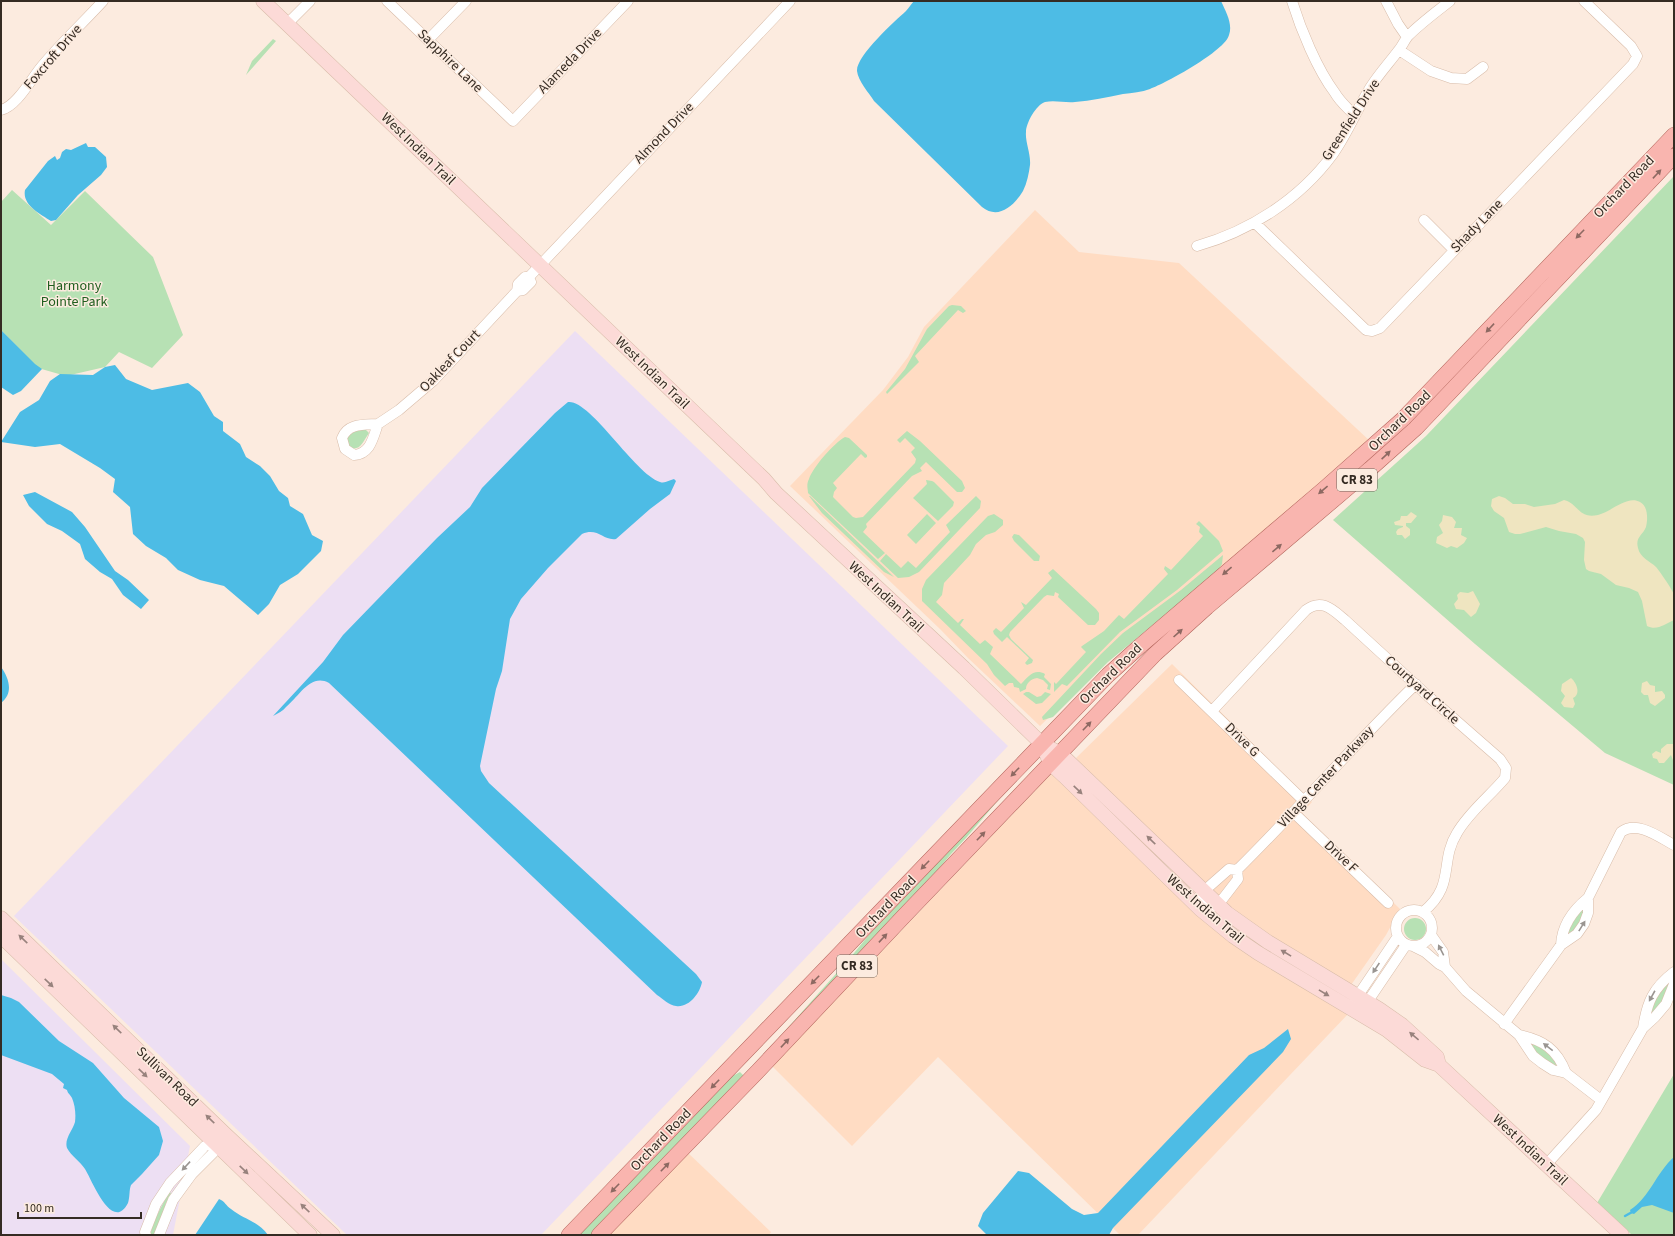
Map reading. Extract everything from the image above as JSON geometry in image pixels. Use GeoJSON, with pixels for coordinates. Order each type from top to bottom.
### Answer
{"type":"FeatureCollection","features":[{"type":"Feature","properties":{"kind":"main road","name":"Orchard Road"},"geometry":{"type":"LineString","coordinates":[[569,1235],[1108,675],[1352,465],[1403,419],[1674,135]]}},
{"type":"Feature","properties":{"kind":"main road","name":"Orchard Road"},"geometry":{"type":"LineString","coordinates":[[599,1235],[758,1071],[1155,654],[1207,607],[1370,469],[1416,428],[1674,156]]}},
{"type":"Feature","properties":{"kind":"street","name":"Foxcroft Drive"},"geometry":{"type":"LineString","coordinates":[[1,110],[6,109],[14,102],[42,66],[103,1]]}},
{"type":"Feature","properties":{"kind":"street","name":"West Indian Trail"},"geometry":{"type":"LineString","coordinates":[[263,1],[764,479],[776,493],[964,668],[1042,744],[1200,908],[1233,936],[1252,949],[1386,1030],[1425,1060],[1439,1065],[1622,1235]]}},
{"type":"Feature","properties":{"kind":"street"},"geometry":{"type":"LineString","coordinates":[[287,24],[310,1]]}},
{"type":"Feature","properties":{"kind":"street","name":"Sapphire Lane"},"geometry":{"type":"LineString","coordinates":[[387,1],[513,122]]}},
{"type":"Feature","properties":{"kind":"street"},"geometry":{"type":"LineString","coordinates":[[428,40],[466,1]]}},
{"type":"Feature","properties":{"kind":"street","name":"Alameda Drive"},"geometry":{"type":"LineString","coordinates":[[513,122],[628,1]]}},
{"type":"Feature","properties":{"kind":"street","name":"Almond Drive"},"geometry":{"type":"LineString","coordinates":[[539,265],[790,1]]}},
{"type":"Feature","properties":{"kind":"street"},"geometry":{"type":"LineString","coordinates":[[1292,1],[1299,22],[1324,74],[1335,94],[1355,116]]}},
{"type":"Feature","properties":{"kind":"street"},"geometry":{"type":"LineString","coordinates":[[1386,1],[1398,24],[1407,37]]}},
{"type":"Feature","properties":{"kind":"street","name":"Greenfield Drive"},"geometry":{"type":"LineString","coordinates":[[1197,246],[1232,234],[1255,223],[1285,202],[1310,179],[1333,154],[1371,87],[1407,37],[1450,1]]}},
{"type":"Feature","properties":{"kind":"street","name":"Shady Lane"},"geometry":{"type":"LineString","coordinates":[[1255,223],[1366,330],[1372,331],[1382,327],[1633,64],[1637,56],[1631,46],[1584,1]]}},
{"type":"Feature","properties":{"kind":"street"},"geometry":{"type":"LineString","coordinates":[[1399,50],[1431,71],[1451,78],[1467,79],[1483,67]]}},
{"type":"Feature","properties":{"kind":"street"},"geometry":{"type":"LineString","coordinates":[[1424,220],[1454,250]]}},
{"type":"Feature","properties":{"kind":"street","name":"Oakleaf Court"},"geometry":{"type":"LineString","coordinates":[[378,424],[399,410],[433,381],[517,291],[518,284],[525,277],[529,277],[539,265]]}},
{"type":"Feature","properties":{"kind":"street","name":"Courtyard Circle"},"geometry":{"type":"LineString","coordinates":[[1212,711],[1306,610],[1322,604],[1331,608],[1500,759],[1507,773],[1505,778],[1462,824],[1456,833],[1450,849],[1444,883],[1433,904],[1423,912]]}},
{"type":"Feature","properties":{"kind":"street","name":"Drive G"},"geometry":{"type":"LineString","coordinates":[[1179,680],[1304,801]]}},
{"type":"Feature","properties":{"kind":"street","name":"Village Center Parkway"},"geometry":{"type":"LineString","coordinates":[[1236,870],[1416,684]]}},
{"type":"Feature","properties":{"kind":"street","name":"West Indian Trail"},"geometry":{"type":"LineString","coordinates":[[1055,758],[1137,827],[1218,905],[1233,917],[1268,942],[1362,999],[1402,1026],[1421,1041],[1437,1057],[1439,1065]]}},
{"type":"Feature","properties":{"kind":"street","name":"Drive F"},"geometry":{"type":"LineString","coordinates":[[1293,812],[1388,903]]}},
{"type":"Feature","properties":{"kind":"street"},"geometry":{"type":"LineString","coordinates":[[1561,945],[1562,935],[1569,918],[1579,905],[1588,898],[1621,832],[1627,828],[1641,828],[1674,845]]}},
{"type":"Feature","properties":{"kind":"street","name":"Village Center Parkway"},"geometry":{"type":"LineString","coordinates":[[1204,891],[1229,869],[1236,870]]}},
{"type":"Feature","properties":{"kind":"street","name":"Village Center Parkway"},"geometry":{"type":"LineString","coordinates":[[1218,905],[1238,879],[1236,870]]}},
{"type":"Feature","properties":{"kind":"street"},"geometry":{"type":"LineString","coordinates":[[1204,891],[1200,908],[1218,905]]}},
{"type":"Feature","properties":{"kind":"street"},"geometry":{"type":"LineString","coordinates":[[1504,1024],[1561,945],[1577,934],[1584,924],[1588,912],[1588,898]]}},
{"type":"Feature","properties":{"kind":"street"},"geometry":{"type":"LineString","coordinates":[[1362,999],[1410,946],[1420,946],[1426,942],[1431,935],[1433,930],[1432,922],[1423,912],[1415,910],[1407,911],[1400,916],[1396,924],[1396,932],[1400,940],[1410,946],[1425,952],[1445,967],[1466,992],[1519,1035],[1532,1056],[1553,1070],[1566,1073],[1601,1100]]}},
{"type":"Feature","properties":{"kind":"street","name":"Sullivan Road"},"geometry":{"type":"LineString","coordinates":[[1,918],[220,1138],[310,1235]]}},
{"type":"Feature","properties":{"kind":"street"},"geometry":{"type":"LineString","coordinates":[[1431,935],[1444,952],[1445,967]]}},
{"type":"Feature","properties":{"kind":"street","name":"Sullivan Road"},"geometry":{"type":"LineString","coordinates":[[1,936],[220,1138],[333,1235]]}},
{"type":"Feature","properties":{"kind":"street"},"geometry":{"type":"LineString","coordinates":[[1354,1011],[1398,936]]}},
{"type":"Feature","properties":{"kind":"street"},"geometry":{"type":"LineString","coordinates":[[1643,1028],[1645,1012],[1649,1000],[1656,989],[1674,972]]}},
{"type":"Feature","properties":{"kind":"street"},"geometry":{"type":"LineString","coordinates":[[1546,1165],[1590,1117],[1643,1028],[1666,1004],[1674,984]]}},
{"type":"Feature","properties":{"kind":"street"},"geometry":{"type":"LineString","coordinates":[[1519,1035],[1534,1038],[1549,1047],[1562,1060],[1566,1073]]}},
{"type":"Feature","properties":{"kind":"street"},"geometry":{"type":"LineString","coordinates":[[146,1235],[145,1232],[156,1204],[170,1183],[205,1146],[220,1138]]}},
{"type":"Feature","properties":{"kind":"street"},"geometry":{"type":"LineString","coordinates":[[159,1235],[172,1200],[192,1174],[213,1153],[220,1138]]}},
{"type":"Feature","properties":{"kind":"shaded area"},"geometry":{"type":"Polygon","coordinates":[[[1035,210],[1079,252],[1179,263],[1371,442],[1282,518],[1118,650],[1040,726],[790,486],[883,390],[908,357],[924,327],[1035,210]]]}},
{"type":"Feature","properties":{"kind":"shaded area"},"geometry":{"type":"Polygon","coordinates":[[[575,331],[1008,746],[541,1235],[347,1235],[14,916],[575,331]]]}},
{"type":"Feature","properties":{"kind":"shaded area"},"geometry":{"type":"Polygon","coordinates":[[[1172,664],[1312,802],[1302,813],[1400,909],[1386,935],[1351,985],[1265,935],[1196,879],[1082,766],[1076,758],[1172,664]]]}},
{"type":"Feature","properties":{"kind":"shaded area"},"geometry":{"type":"Polygon","coordinates":[[[1052,773],[1179,897],[1349,1013],[1138,1235],[1120,1235],[938,1057],[852,1146],[772,1066],[1052,773]]]}},
{"type":"Feature","properties":{"kind":"shaded area"},"geometry":{"type":"Polygon","coordinates":[[[1,959],[190,1146],[173,1235],[1,1235],[1,959]]]}},
{"type":"Feature","properties":{"kind":"shaded area"},"geometry":{"type":"Polygon","coordinates":[[[686,1151],[771,1232],[769,1235],[605,1235],[686,1151]]]}},
{"type":"Feature","properties":{"kind":"green space"},"geometry":{"type":"Polygon","coordinates":[[[273,39],[276,41],[246,75],[252,61],[273,39]]]}},
{"type":"Feature","properties":{"kind":"green space"},"geometry":{"type":"Polygon","coordinates":[[[1674,176],[1674,785],[1605,753],[1475,644],[1333,520],[1426,436],[1674,176]]]}},
{"type":"Feature","properties":{"kind":"green space","name":"Harmony Pointe Park"},"geometry":{"type":"Polygon","coordinates":[[[12,190],[51,225],[85,191],[153,257],[183,335],[152,368],[119,352],[105,367],[66,376],[38,368],[1,330],[1,202],[12,190]]]}},
{"type":"Feature","properties":{"kind":"green space"},"geometry":{"type":"Polygon","coordinates":[[[949,306],[961,306],[966,311],[963,313],[958,310],[915,356],[919,362],[887,394],[886,392],[905,369],[927,329],[949,306]]]}},
{"type":"Feature","properties":{"kind":"green space"},"geometry":{"type":"Polygon","coordinates":[[[365,429],[369,433],[360,446],[355,448],[348,447],[345,438],[351,432],[365,429]]]}},
{"type":"Feature","properties":{"kind":"green space"},"geometry":{"type":"Polygon","coordinates":[[[907,431],[920,441],[962,481],[965,488],[962,492],[957,492],[926,462],[920,468],[922,471],[912,476],[866,524],[867,527],[863,532],[885,553],[878,559],[808,493],[807,487],[811,474],[819,462],[840,440],[845,437],[849,438],[867,455],[867,457],[865,458],[861,454],[833,483],[837,488],[833,497],[853,517],[863,517],[915,463],[916,459],[911,452],[915,448],[905,438],[900,443],[897,440],[907,431]]]}},
{"type":"Feature","properties":{"kind":"green space"},"geometry":{"type":"Polygon","coordinates":[[[926,480],[934,482],[954,502],[953,506],[938,521],[913,498],[927,484],[926,480]]]}},
{"type":"Feature","properties":{"kind":"green space"},"geometry":{"type":"Polygon","coordinates":[[[809,496],[894,577],[884,572],[822,513],[809,496]]]}},
{"type":"Feature","properties":{"kind":"green space"},"geometry":{"type":"Polygon","coordinates":[[[976,496],[981,501],[980,508],[919,572],[909,577],[898,578],[880,561],[886,554],[901,568],[908,561],[916,568],[950,532],[946,525],[976,496]]]}},
{"type":"Feature","properties":{"kind":"green space"},"geometry":{"type":"Polygon","coordinates":[[[927,514],[936,523],[916,544],[907,535],[927,514]]]}},
{"type":"Feature","properties":{"kind":"green space"},"geometry":{"type":"Polygon","coordinates":[[[994,514],[1003,520],[1003,525],[995,532],[986,535],[976,544],[970,555],[944,583],[942,595],[936,602],[958,623],[964,619],[960,625],[980,644],[985,640],[993,647],[990,654],[1021,684],[1032,674],[1041,672],[1045,674],[1044,677],[1051,684],[1050,690],[1047,689],[1048,685],[1043,680],[1037,678],[1029,682],[1026,689],[1020,692],[1019,688],[1014,687],[1013,683],[1009,683],[1005,686],[994,675],[987,664],[922,601],[922,589],[926,580],[988,516],[994,514]]]}},
{"type":"Feature","properties":{"kind":"green space"},"geometry":{"type":"Polygon","coordinates":[[[1199,521],[1219,541],[1223,551],[1177,590],[1120,632],[1067,686],[1062,684],[1054,692],[1054,682],[1056,684],[1086,652],[1081,647],[1104,631],[1119,615],[1124,619],[1168,574],[1164,569],[1165,566],[1171,570],[1203,536],[1199,532],[1200,527],[1196,524],[1199,521]]]}},
{"type":"Feature","properties":{"kind":"green space"},"geometry":{"type":"Polygon","coordinates":[[[1014,534],[1019,535],[1040,556],[1039,561],[1034,561],[1014,541],[1012,537],[1014,534]]]}},
{"type":"Feature","properties":{"kind":"green space"},"geometry":{"type":"Polygon","coordinates":[[[1223,555],[1222,564],[1217,572],[1108,662],[1053,717],[1043,720],[1042,717],[1101,654],[1123,633],[1181,590],[1223,555]]]}},
{"type":"Feature","properties":{"kind":"green space"},"geometry":{"type":"Polygon","coordinates":[[[1053,569],[1096,609],[1099,613],[1099,620],[1095,625],[1088,625],[1058,597],[1059,594],[1055,592],[1054,596],[1047,595],[1010,632],[1009,635],[1011,639],[1033,660],[1032,663],[1027,665],[1025,663],[1029,658],[1007,637],[1002,642],[993,631],[996,628],[1001,632],[1024,608],[1021,602],[1026,605],[1052,578],[1048,573],[1053,569]]]}},
{"type":"Feature","properties":{"kind":"green space"},"geometry":{"type":"Polygon","coordinates":[[[1029,692],[1037,697],[1041,696],[1045,692],[1051,694],[1042,703],[1036,704],[1023,694],[1029,692]]]}},
{"type":"Feature","properties":{"kind":"green space"},"geometry":{"type":"Polygon","coordinates":[[[1012,784],[911,902],[787,1032],[785,1031],[850,958],[890,909],[1012,784]]]}},
{"type":"Feature","properties":{"kind":"green space"},"geometry":{"type":"Polygon","coordinates":[[[1586,905],[1581,923],[1569,938],[1566,933],[1571,923],[1586,905]]]}},
{"type":"Feature","properties":{"kind":"green space"},"geometry":{"type":"Polygon","coordinates":[[[1415,918],[1423,921],[1426,929],[1423,937],[1415,940],[1407,937],[1404,929],[1407,921],[1415,918]]]}},
{"type":"Feature","properties":{"kind":"green space"},"geometry":{"type":"Polygon","coordinates":[[[1669,982],[1671,983],[1667,996],[1651,1016],[1649,1013],[1656,996],[1669,982]]]}},
{"type":"Feature","properties":{"kind":"green space"},"geometry":{"type":"Polygon","coordinates":[[[1528,1040],[1531,1040],[1558,1061],[1558,1068],[1538,1055],[1528,1040]]]}},
{"type":"Feature","properties":{"kind":"green space"},"geometry":{"type":"Polygon","coordinates":[[[740,1072],[744,1076],[592,1235],[578,1235],[725,1080],[740,1072]]]}},
{"type":"Feature","properties":{"kind":"green space"},"geometry":{"type":"Polygon","coordinates":[[[1674,1074],[1674,1235],[1632,1235],[1597,1203],[1674,1074]]]}},
{"type":"Feature","properties":{"kind":"green space"},"geometry":{"type":"Polygon","coordinates":[[[169,1192],[171,1193],[166,1203],[157,1232],[155,1235],[150,1235],[154,1221],[169,1192]]]}},
{"type":"Feature","properties":{"kind":"sand"},"geometry":{"type":"Polygon","coordinates":[[[1499,496],[1505,498],[1513,504],[1525,504],[1534,507],[1555,504],[1564,500],[1569,502],[1582,513],[1591,516],[1603,513],[1624,502],[1635,500],[1643,504],[1647,513],[1647,520],[1645,530],[1640,536],[1637,544],[1638,548],[1643,557],[1658,569],[1674,595],[1674,620],[1654,628],[1647,626],[1642,601],[1638,592],[1616,585],[1601,574],[1586,569],[1584,560],[1585,542],[1583,538],[1576,534],[1546,527],[1520,534],[1509,532],[1504,518],[1494,511],[1491,506],[1492,499],[1499,496]]]}},
{"type":"Feature","properties":{"kind":"sand"},"geometry":{"type":"Polygon","coordinates":[[[1411,512],[1417,516],[1411,523],[1406,523],[1406,526],[1410,529],[1410,535],[1405,539],[1402,535],[1397,535],[1396,532],[1403,526],[1395,525],[1394,522],[1400,520],[1401,516],[1407,516],[1411,512]]]}},
{"type":"Feature","properties":{"kind":"sand"},"geometry":{"type":"Polygon","coordinates":[[[1443,515],[1452,517],[1456,522],[1454,528],[1462,528],[1461,535],[1467,538],[1464,543],[1457,548],[1451,546],[1447,548],[1436,543],[1437,537],[1443,533],[1439,525],[1442,521],[1443,515]]]}},
{"type":"Feature","properties":{"kind":"sand"},"geometry":{"type":"Polygon","coordinates":[[[1473,591],[1480,604],[1476,613],[1471,617],[1464,610],[1456,609],[1454,604],[1458,599],[1457,595],[1460,592],[1468,593],[1473,591]]]}},
{"type":"Feature","properties":{"kind":"sand"},"geometry":{"type":"Polygon","coordinates":[[[1571,678],[1577,688],[1577,694],[1573,698],[1575,704],[1573,708],[1564,707],[1561,703],[1565,696],[1561,691],[1562,684],[1571,678]]]}},
{"type":"Feature","properties":{"kind":"sand"},"geometry":{"type":"Polygon","coordinates":[[[1647,681],[1650,685],[1655,686],[1655,692],[1662,691],[1665,695],[1665,698],[1655,706],[1650,703],[1648,695],[1644,695],[1641,692],[1642,683],[1647,681]]]}},
{"type":"Feature","properties":{"kind":"sand"},"geometry":{"type":"Polygon","coordinates":[[[1667,744],[1674,744],[1674,763],[1671,755],[1664,763],[1659,763],[1657,759],[1653,758],[1652,754],[1656,751],[1661,753],[1661,749],[1667,744]]]}},
{"type":"Feature","properties":{"kind":"water"},"geometry":{"type":"Polygon","coordinates":[[[914,1],[1221,1],[1228,18],[1230,31],[1225,42],[1206,58],[1169,80],[1150,89],[1087,101],[1049,101],[1038,107],[1032,115],[1026,128],[1030,165],[1028,178],[1023,191],[1015,202],[1005,210],[994,212],[988,211],[982,207],[874,101],[858,75],[858,65],[869,48],[914,1]]]}},
{"type":"Feature","properties":{"kind":"water"},"geometry":{"type":"Polygon","coordinates":[[[86,143],[88,147],[95,147],[106,157],[107,167],[101,175],[78,195],[56,220],[51,221],[29,205],[26,200],[25,190],[48,161],[55,156],[57,160],[60,158],[62,152],[66,149],[71,150],[86,143]]]}},
{"type":"Feature","properties":{"kind":"water"},"geometry":{"type":"Polygon","coordinates":[[[1,330],[35,364],[42,369],[21,391],[13,395],[1,387],[1,330]]]}},
{"type":"Feature","properties":{"kind":"water"},"geometry":{"type":"Polygon","coordinates":[[[115,365],[126,379],[152,390],[188,383],[200,392],[214,416],[223,422],[223,431],[240,444],[246,457],[260,466],[270,476],[279,491],[288,498],[290,506],[303,514],[312,535],[323,541],[321,551],[298,574],[280,585],[269,604],[258,615],[224,586],[200,580],[178,570],[166,558],[146,546],[133,534],[130,507],[113,492],[115,479],[100,468],[60,444],[35,447],[1,442],[20,412],[39,400],[50,381],[60,374],[93,375],[105,367],[115,365]]]}},
{"type":"Feature","properties":{"kind":"water"},"geometry":{"type":"Polygon","coordinates":[[[568,402],[577,404],[588,412],[649,476],[660,482],[674,479],[676,481],[670,494],[650,509],[616,539],[607,538],[592,532],[582,534],[548,568],[521,599],[510,619],[502,671],[496,689],[480,766],[481,771],[489,783],[696,974],[702,982],[699,991],[693,999],[681,1006],[676,1006],[666,1002],[657,995],[329,683],[316,681],[310,684],[283,710],[273,716],[323,662],[343,635],[437,538],[470,507],[482,488],[555,413],[568,402]]]}},
{"type":"Feature","properties":{"kind":"water"},"geometry":{"type":"Polygon","coordinates":[[[35,492],[72,512],[85,527],[115,571],[128,580],[149,600],[141,609],[123,595],[112,579],[100,572],[85,559],[80,544],[62,531],[47,524],[29,506],[23,495],[35,492]]]}},
{"type":"Feature","properties":{"kind":"water"},"geometry":{"type":"Polygon","coordinates":[[[1,667],[8,681],[9,690],[8,695],[1,703],[1,667]]]}},
{"type":"Feature","properties":{"kind":"water"},"geometry":{"type":"Polygon","coordinates":[[[1,995],[19,1002],[59,1041],[93,1063],[124,1098],[159,1127],[163,1141],[159,1155],[131,1185],[128,1203],[122,1211],[115,1212],[109,1208],[97,1192],[81,1163],[67,1148],[67,1141],[75,1122],[75,1113],[72,1098],[67,1090],[63,1088],[64,1084],[52,1074],[1,1055],[1,995]]]}},
{"type":"Feature","properties":{"kind":"water"},"geometry":{"type":"Polygon","coordinates":[[[1288,1029],[1291,1039],[1283,1052],[1113,1228],[1109,1235],[987,1235],[978,1226],[983,1213],[1018,1171],[1029,1173],[1072,1209],[1084,1215],[1098,1213],[1249,1055],[1264,1048],[1288,1029]]]}},
{"type":"Feature","properties":{"kind":"water"},"geometry":{"type":"Polygon","coordinates":[[[1674,1157],[1674,1213],[1652,1205],[1642,1207],[1634,1214],[1631,1213],[1630,1210],[1637,1205],[1648,1192],[1662,1170],[1674,1157]]]}},
{"type":"Feature","properties":{"kind":"water"},"geometry":{"type":"Polygon","coordinates":[[[219,1199],[229,1208],[260,1226],[268,1235],[195,1235],[219,1199]]]}},
{"type":"Feature","properties":{"kind":"waterway"},"geometry":{"type":"LineString","coordinates":[[1625,1216],[1634,1211]]}}]}
